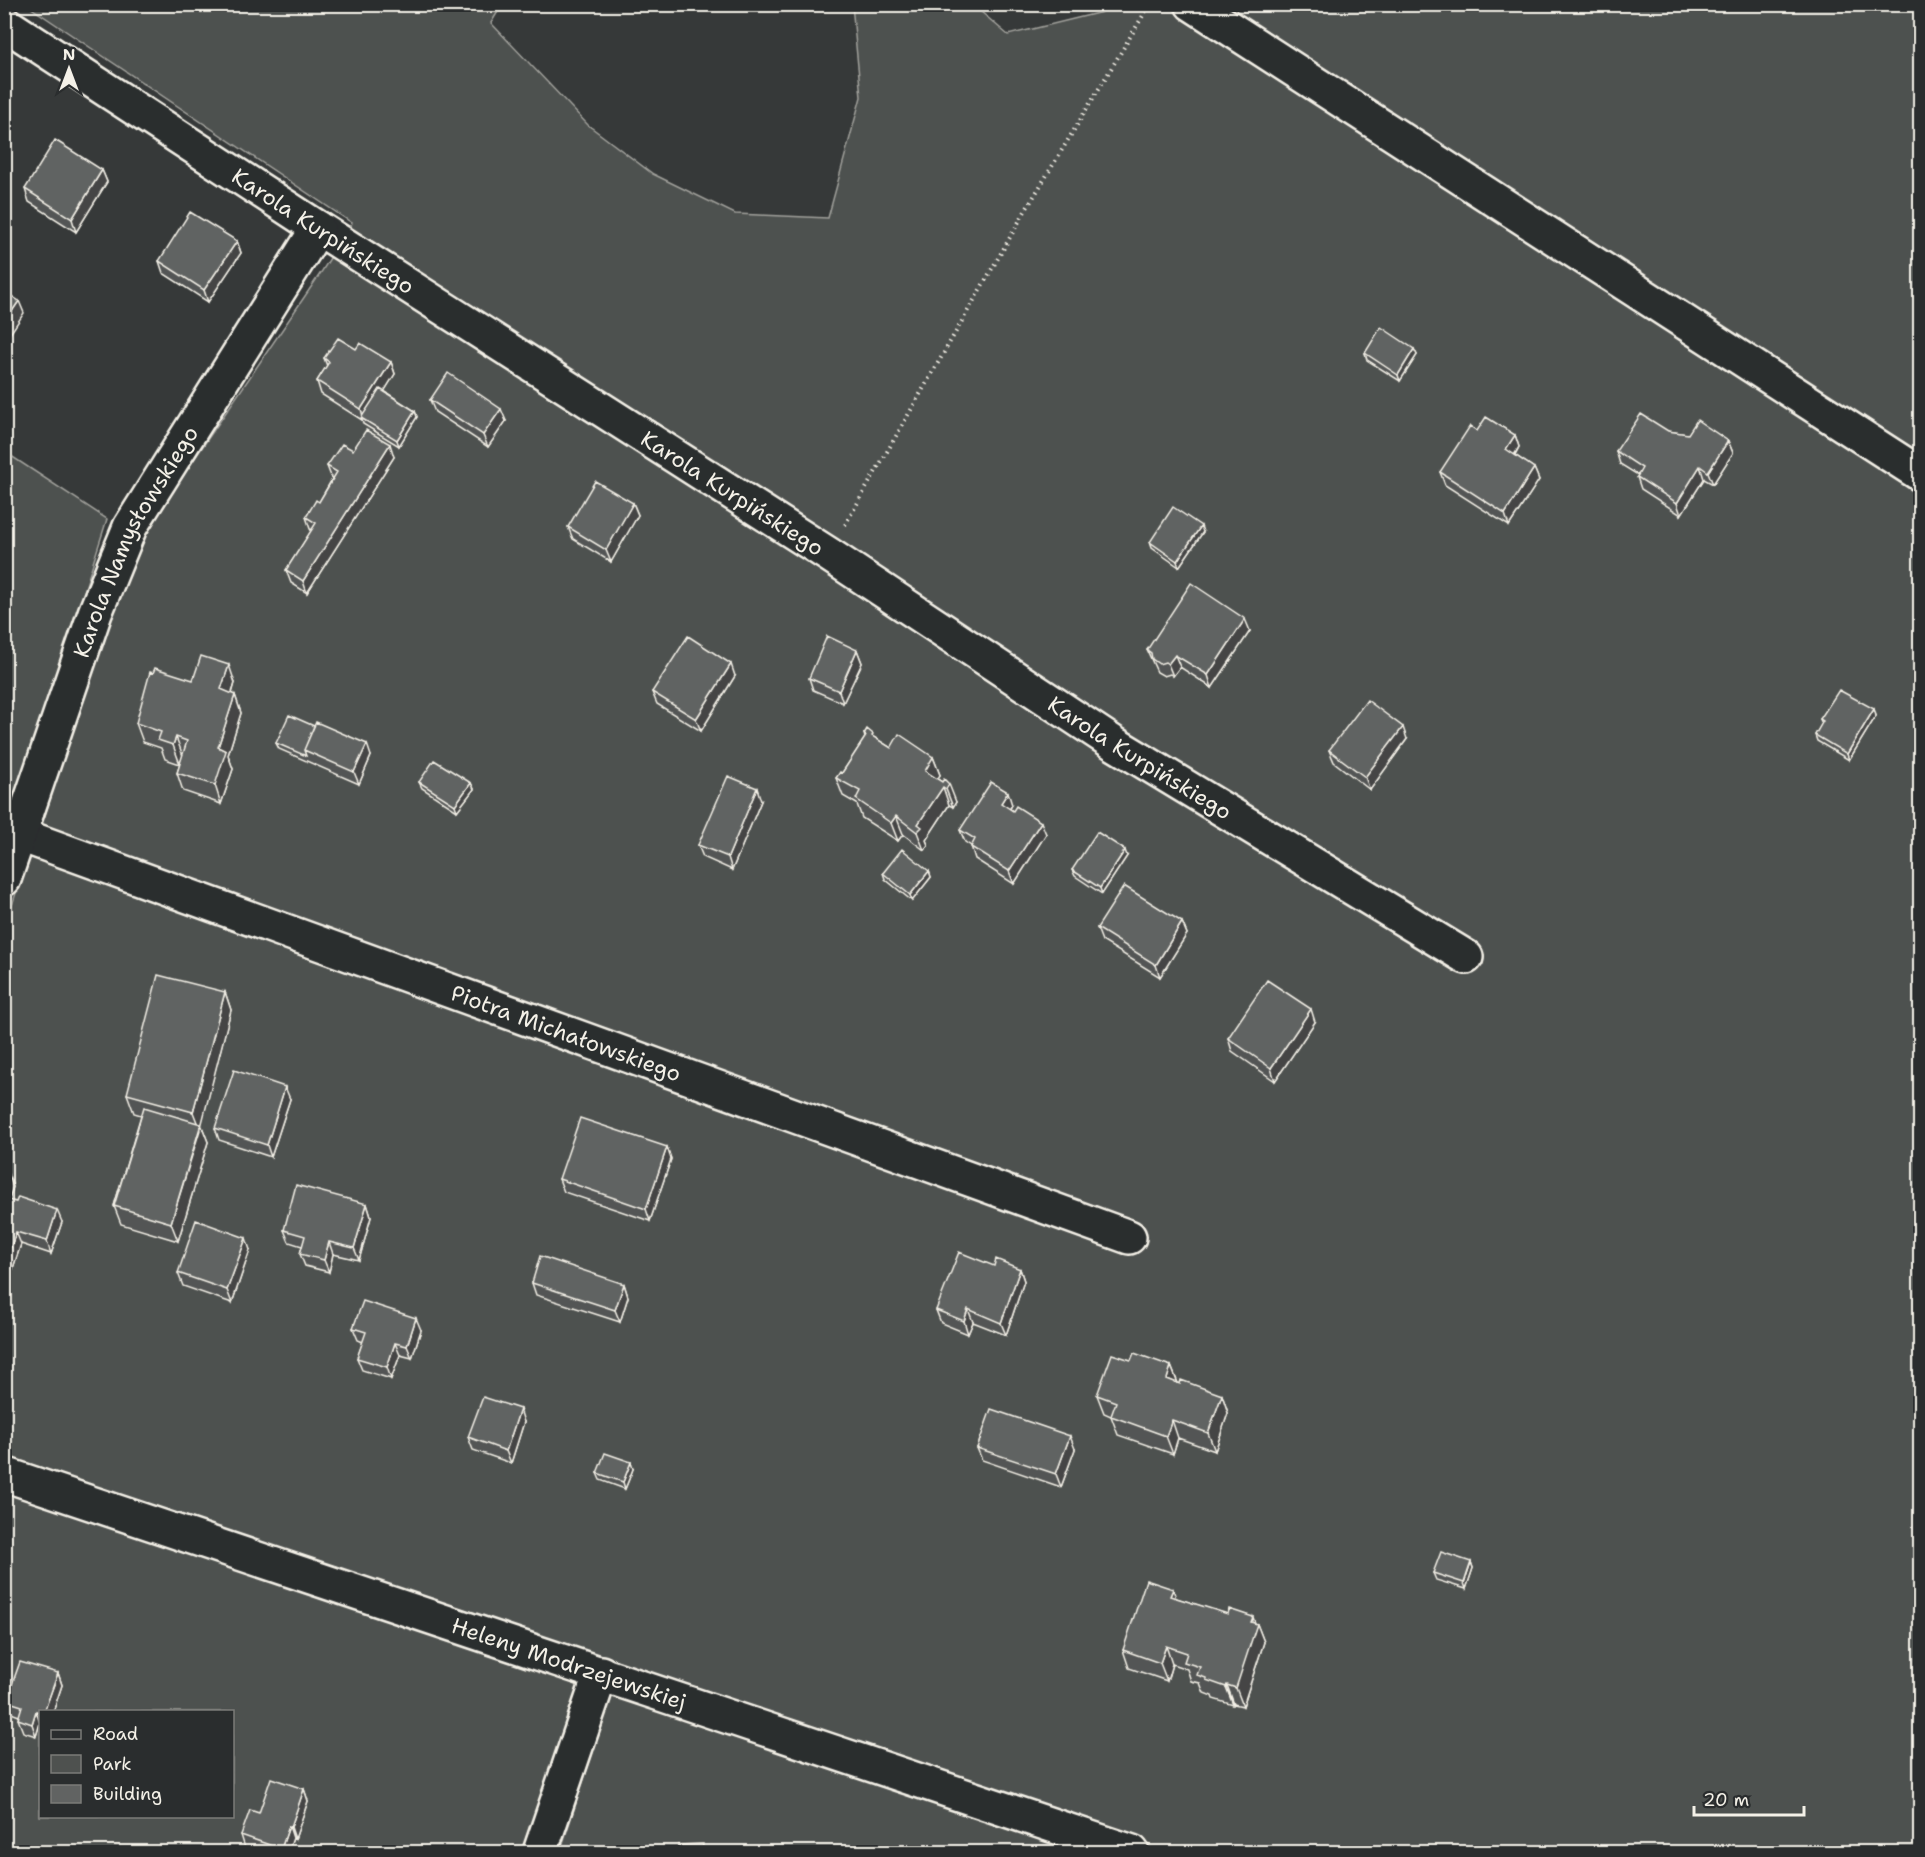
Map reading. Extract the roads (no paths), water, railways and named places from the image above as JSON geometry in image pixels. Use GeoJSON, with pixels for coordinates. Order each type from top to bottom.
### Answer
{"type":"FeatureCollection","features":[{"type":"Feature","properties":{"kind":"street"},"geometry":{"type":"LineString","coordinates":[[1192,4],[1920,474]]}},
{"type":"Feature","properties":{"kind":"street","name":"Karola Kurpińskiego"},"geometry":{"type":"LineString","coordinates":[[4,23],[318,228],[828,554],[1114,744],[1466,957]]}},
{"type":"Feature","properties":{"kind":"street","name":"Karola Namysłowskiego"},"geometry":{"type":"LineString","coordinates":[[4,879],[12,832],[130,527],[318,228]]}},
{"type":"Feature","properties":{"kind":"street","name":"Piotra Michałowskiego"},"geometry":{"type":"LineString","coordinates":[[12,832],[1129,1237]]}},
{"type":"Feature","properties":{"kind":"street","name":"Heleny Modrzejewskiej"},"geometry":{"type":"LineString","coordinates":[[4,1474],[1132,1852]]}},
{"type":"Feature","properties":{"kind":"street"},"geometry":{"type":"LineString","coordinates":[[540,1852],[601,1673]]}}]}
